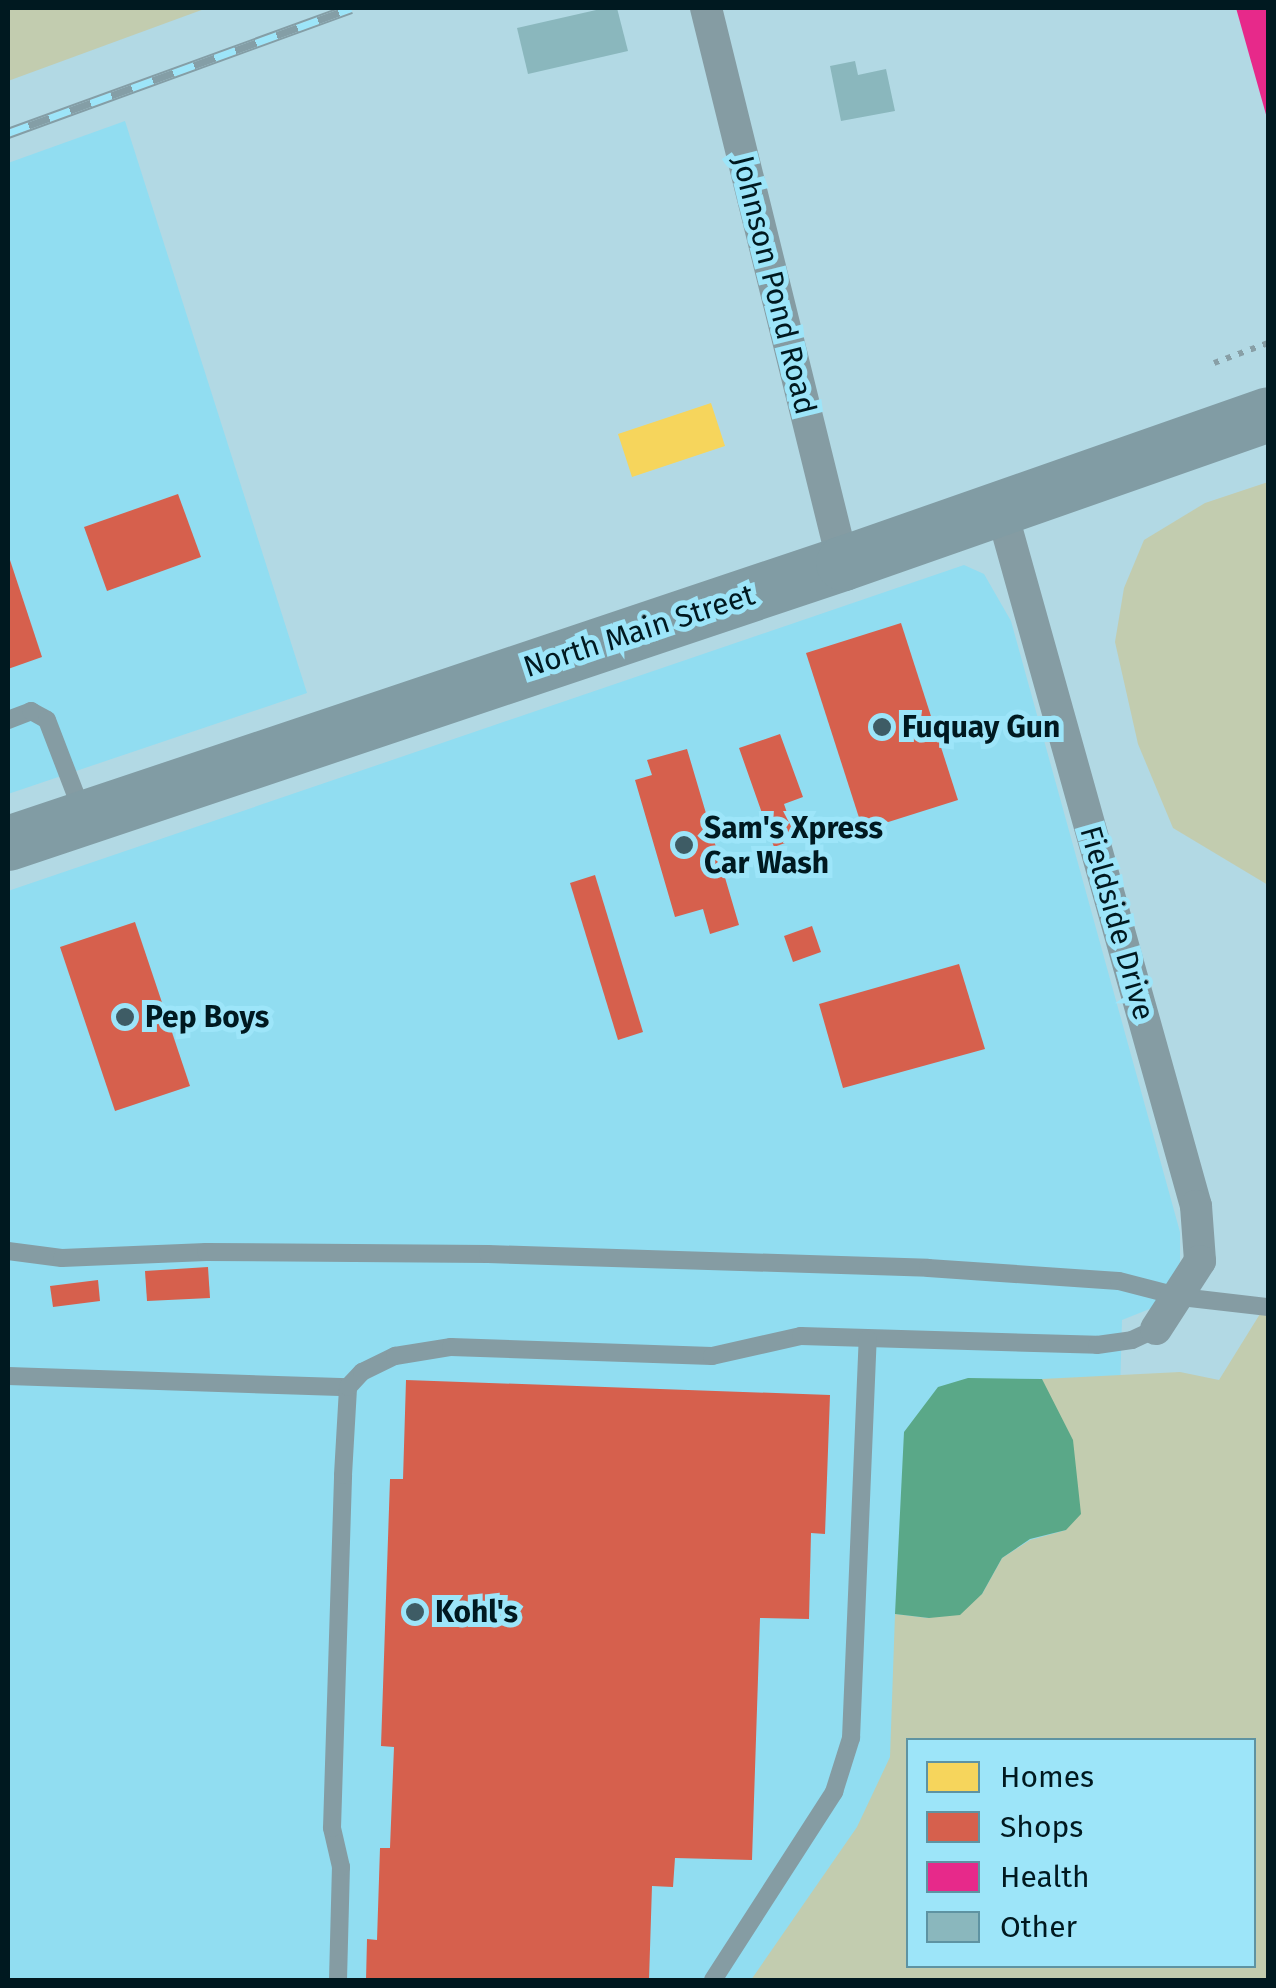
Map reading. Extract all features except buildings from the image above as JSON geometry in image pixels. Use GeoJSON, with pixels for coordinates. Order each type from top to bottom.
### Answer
{"type":"FeatureCollection","features":[{"type":"Feature","properties":{"kind":"highway","name":"North Main Street"},"geometry":{"type":"LineString","coordinates":[[9,837],[84,817],[843,563],[1268,414]]}},
{"type":"Feature","properties":{"kind":"street","name":"Johnson Pond Road"},"geometry":{"type":"LineString","coordinates":[[706,8],[843,563]]}},
{"type":"Feature","properties":{"kind":"street","name":"Fieldside Drive"},"geometry":{"type":"LineString","coordinates":[[1001,509],[1196,1206],[1200,1262],[1156,1329]]}},
{"type":"Feature","properties":{"kind":"lane"},"geometry":{"type":"LineString","coordinates":[[8,720],[31,710],[47,720],[84,817]]}},
{"type":"Feature","properties":{"kind":"lane"},"geometry":{"type":"LineString","coordinates":[[8,1251],[62,1258],[206,1252],[488,1254],[928,1268],[1120,1280],[1181,1296],[1268,1307]]}},
{"type":"Feature","properties":{"kind":"lane"},"geometry":{"type":"LineString","coordinates":[[338,1980],[341,1867],[332,1828],[348,1387],[362,1372],[396,1356],[451,1347],[712,1356],[801,1336],[1097,1344],[1132,1340],[1156,1329]]}},
{"type":"Feature","properties":{"kind":"lane"},"geometry":{"type":"LineString","coordinates":[[713,1980],[834,1792],[851,1738],[868,1339]]}},
{"type":"Feature","properties":{"kind":"lane"},"geometry":{"type":"LineString","coordinates":[[8,1376],[348,1387]]}},
{"type":"Feature","properties":{"kind":"path"},"geometry":{"type":"LineString","coordinates":[[1214,363],[1268,343]]}},
{"type":"Feature","properties":{"kind":"shaded area"},"geometry":{"type":"Polygon","coordinates":[[[8,8],[207,8],[8,81],[8,8]]]}},
{"type":"Feature","properties":{"kind":"shaded area"},"geometry":{"type":"Polygon","coordinates":[[[125,121],[307,693],[8,794],[8,163],[125,121]]]}},
{"type":"Feature","properties":{"kind":"shaded area"},"geometry":{"type":"Polygon","coordinates":[[[1268,482],[1268,885],[1173,828],[1138,744],[1115,642],[1124,588],[1144,540],[1205,503],[1268,482]]]}},
{"type":"Feature","properties":{"kind":"shaded area"},"geometry":{"type":"Polygon","coordinates":[[[964,565],[984,574],[1011,621],[1180,1232],[1180,1269],[1152,1308],[1122,1320],[1113,1651],[906,1738],[877,1980],[8,1980],[8,891],[964,565]]]}},
{"type":"Feature","properties":{"kind":"shaded area"},"geometry":{"type":"Polygon","coordinates":[[[1268,1301],[1268,1980],[751,1980],[857,1827],[890,1757],[895,1614],[929,1618],[982,1594],[1002,1558],[1030,1540],[1066,1530],[1053,1406],[1042,1379],[1180,1372],[1219,1380],[1268,1301]]]}},
{"type":"Feature","properties":{"kind":"shaded area"},"geometry":{"type":"Polygon","coordinates":[[[968,1378],[1042,1379],[1073,1440],[1081,1514],[1066,1530],[1030,1539],[1002,1558],[982,1594],[960,1615],[929,1618],[895,1614],[904,1432],[938,1387],[968,1378]]]}},
{"type":"Feature","properties":{"kind":"railway"},"geometry":{"type":"LineString","coordinates":[[8,133],[351,8]]}},
{"type":"Feature","properties":{"kind":"place","name":"Fuquay Gun"},"geometry":{"type":"Point","coordinates":[882,727]}},
{"type":"Feature","properties":{"kind":"place","name":"Sam's Xpress Car Wash"},"geometry":{"type":"Point","coordinates":[684,845]}},
{"type":"Feature","properties":{"kind":"place","name":"Pep Boys"},"geometry":{"type":"Point","coordinates":[125,1017]}},
{"type":"Feature","properties":{"kind":"place","name":"Kohl's"},"geometry":{"type":"Point","coordinates":[415,1612]}}]}
